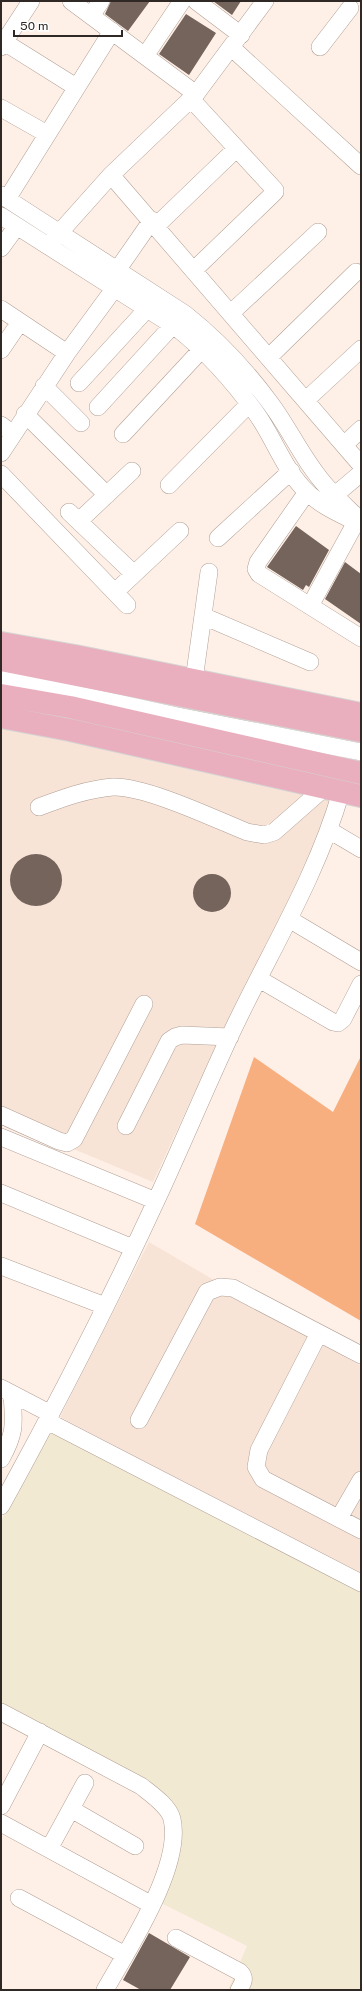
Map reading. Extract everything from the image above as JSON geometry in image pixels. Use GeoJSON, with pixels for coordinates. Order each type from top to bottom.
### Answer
{"type":"FeatureCollection","features":[{"type":"Feature","properties":{"kind":"main road"},"geometry":{"type":"LineString","coordinates":[[1,643],[361,714]]}},
{"type":"Feature","properties":{"kind":"main road"},"geometry":{"type":"LineString","coordinates":[[1,660],[74,673],[361,731]]}},
{"type":"Feature","properties":{"kind":"main road"},"geometry":{"type":"LineString","coordinates":[[1,695],[70,707],[361,773]]}},
{"type":"Feature","properties":{"kind":"main road"},"geometry":{"type":"LineString","coordinates":[[1,717],[70,730],[342,792]]}},
{"type":"Feature","properties":{"kind":"street"},"geometry":{"type":"LineString","coordinates":[[31,1],[3,45],[76,87]]}},
{"type":"Feature","properties":{"kind":"street"},"geometry":{"type":"LineString","coordinates":[[71,1],[145,56],[194,97],[236,149],[275,190],[275,192],[194,270]]}},
{"type":"Feature","properties":{"kind":"street"},"geometry":{"type":"LineString","coordinates":[[91,16],[101,1]]}},
{"type":"Feature","properties":{"kind":"street"},"geometry":{"type":"LineString","coordinates":[[145,56],[182,1]]}},
{"type":"Feature","properties":{"kind":"street"},"geometry":{"type":"LineString","coordinates":[[196,1],[361,166]]}},
{"type":"Feature","properties":{"kind":"street"},"geometry":{"type":"LineString","coordinates":[[48,246],[58,232],[111,175],[194,97],[237,42],[265,1]]}},
{"type":"Feature","properties":{"kind":"street"},"geometry":{"type":"LineString","coordinates":[[320,46],[350,9]]}},
{"type":"Feature","properties":{"kind":"street"},"geometry":{"type":"LineString","coordinates":[[112,31],[47,134],[4,197],[185,314],[227,350],[272,405],[302,454],[359,523]]}},
{"type":"Feature","properties":{"kind":"street"},"geometry":{"type":"LineString","coordinates":[[1,108],[47,134]]}},
{"type":"Feature","properties":{"kind":"street"},"geometry":{"type":"LineString","coordinates":[[1,453],[7,430],[25,414],[111,287],[117,270],[154,223],[236,149]]}},
{"type":"Feature","properties":{"kind":"street"},"geometry":{"type":"LineString","coordinates":[[111,175],[344,445],[359,475],[335,495]]}},
{"type":"Feature","properties":{"kind":"street"},"geometry":{"type":"LineString","coordinates":[[1,216],[173,325],[202,349],[215,362],[249,404],[290,471],[307,492],[328,508],[359,523]]}},
{"type":"Feature","properties":{"kind":"street"},"geometry":{"type":"LineString","coordinates":[[1,248],[17,226]]}},
{"type":"Feature","properties":{"kind":"street"},"geometry":{"type":"LineString","coordinates":[[231,313],[318,232]]}},
{"type":"Feature","properties":{"kind":"street"},"geometry":{"type":"LineString","coordinates":[[269,357],[356,272]]}},
{"type":"Feature","properties":{"kind":"street"},"geometry":{"type":"LineString","coordinates":[[1,309],[66,353]]}},
{"type":"Feature","properties":{"kind":"street"},"geometry":{"type":"LineString","coordinates":[[79,383],[147,309]]}},
{"type":"Feature","properties":{"kind":"street"},"geometry":{"type":"LineString","coordinates":[[1,350],[20,322]]}},
{"type":"Feature","properties":{"kind":"street"},"geometry":{"type":"LineString","coordinates":[[98,408],[173,325]]}},
{"type":"Feature","properties":{"kind":"street"},"geometry":{"type":"LineString","coordinates":[[123,434],[202,349]]}},
{"type":"Feature","properties":{"kind":"street"},"geometry":{"type":"LineString","coordinates":[[306,400],[361,349]]}},
{"type":"Feature","properties":{"kind":"street"},"geometry":{"type":"LineString","coordinates":[[44,386],[80,423]]}},
{"type":"Feature","properties":{"kind":"street"},"geometry":{"type":"LineString","coordinates":[[169,485],[249,404]]}},
{"type":"Feature","properties":{"kind":"street"},"geometry":{"type":"LineString","coordinates":[[25,414],[107,495]]}},
{"type":"Feature","properties":{"kind":"street"},"geometry":{"type":"LineString","coordinates":[[344,445],[361,429]]}},
{"type":"Feature","properties":{"kind":"street"},"geometry":{"type":"LineString","coordinates":[[132,471],[107,495],[74,517],[134,574]]}},
{"type":"Feature","properties":{"kind":"street"},"geometry":{"type":"LineString","coordinates":[[218,538],[290,471]]}},
{"type":"Feature","properties":{"kind":"street"},"geometry":{"type":"LineString","coordinates":[[1,474],[127,605]]}},
{"type":"Feature","properties":{"kind":"street"},"geometry":{"type":"LineString","coordinates":[[307,492],[258,562],[256,569],[259,574],[361,638]]}},
{"type":"Feature","properties":{"kind":"street"},"geometry":{"type":"LineString","coordinates":[[310,606],[359,523]]}},
{"type":"Feature","properties":{"kind":"street"},"geometry":{"type":"LineString","coordinates":[[115,592],[180,530]]}},
{"type":"Feature","properties":{"kind":"street"},"geometry":{"type":"LineString","coordinates":[[194,680],[209,572]]}},
{"type":"Feature","properties":{"kind":"street"},"geometry":{"type":"LineString","coordinates":[[203,616],[310,662]]}},
{"type":"Feature","properties":{"kind":"street"},"geometry":{"type":"LineString","coordinates":[[1,678],[178,716],[361,752]]}},
{"type":"Feature","properties":{"kind":"street"},"geometry":{"type":"LineString","coordinates":[[39,807],[81,792],[114,787],[141,792],[247,832],[264,835],[274,832],[342,792]]}},
{"type":"Feature","properties":{"kind":"street"},"geometry":{"type":"LineString","coordinates":[[1,1506],[49,1418],[134,1248],[230,1037],[310,876],[329,830],[342,792]]}},
{"type":"Feature","properties":{"kind":"street"},"geometry":{"type":"LineString","coordinates":[[329,830],[361,850]]}},
{"type":"Feature","properties":{"kind":"street"},"geometry":{"type":"LineString","coordinates":[[289,919],[361,962]]}},
{"type":"Feature","properties":{"kind":"street"},"geometry":{"type":"LineString","coordinates":[[259,979],[333,1022],[338,1022],[343,1019],[361,984]]}},
{"type":"Feature","properties":{"kind":"street"},"geometry":{"type":"LineString","coordinates":[[1,1115],[59,1141],[67,1143],[74,1139],[144,1004]]}},
{"type":"Feature","properties":{"kind":"street"},"geometry":{"type":"LineString","coordinates":[[126,1126],[169,1041],[182,1035],[230,1037]]}},
{"type":"Feature","properties":{"kind":"street"},"geometry":{"type":"LineString","coordinates":[[1,1137],[156,1201]]}},
{"type":"Feature","properties":{"kind":"street"},"geometry":{"type":"LineString","coordinates":[[1,1193],[134,1248]]}},
{"type":"Feature","properties":{"kind":"street"},"geometry":{"type":"LineString","coordinates":[[1,1266],[105,1306]]}},
{"type":"Feature","properties":{"kind":"street"},"geometry":{"type":"LineString","coordinates":[[139,1420],[207,1292],[220,1287],[233,1288],[361,1355]]}},
{"type":"Feature","properties":{"kind":"street"},"geometry":{"type":"LineString","coordinates":[[319,1333],[259,1450],[256,1467],[263,1479],[361,1530]]}},
{"type":"Feature","properties":{"kind":"street"},"geometry":{"type":"LineString","coordinates":[[7,1391],[49,1418],[361,1583]]}},
{"type":"Feature","properties":{"kind":"street"},"geometry":{"type":"LineString","coordinates":[[1,1459],[13,1433],[7,1391]]}},
{"type":"Feature","properties":{"kind":"street"},"geometry":{"type":"LineString","coordinates":[[339,1518],[361,1480]]}},
{"type":"Feature","properties":{"kind":"street"},"geometry":{"type":"LineString","coordinates":[[1,1712],[141,1786],[158,1798],[172,1818],[173,1840],[168,1867],[152,1905],[106,1990]]}},
{"type":"Feature","properties":{"kind":"street"},"geometry":{"type":"LineString","coordinates":[[1,1806],[40,1732]]}},
{"type":"Feature","properties":{"kind":"street"},"geometry":{"type":"LineString","coordinates":[[49,1849],[85,1783]]}},
{"type":"Feature","properties":{"kind":"street"},"geometry":{"type":"LineString","coordinates":[[71,1809],[135,1846]]}},
{"type":"Feature","properties":{"kind":"street"},"geometry":{"type":"LineString","coordinates":[[1,1823],[152,1905]]}},
{"type":"Feature","properties":{"kind":"street"},"geometry":{"type":"LineString","coordinates":[[19,1898],[125,1955]]}},
{"type":"Feature","properties":{"kind":"street"},"geometry":{"type":"LineString","coordinates":[[176,1938],[240,1972],[244,1976],[244,1981],[240,1990]]}},
{"type":"Feature","properties":{"kind":"shaded area"},"geometry":{"type":"Polygon","coordinates":[[[1,724],[332,796],[308,861],[222,1033],[153,1182],[1,1119],[1,724]]]}},
{"type":"Feature","properties":{"kind":"shaded area"},"geometry":{"type":"Polygon","coordinates":[[[361,1056],[361,1321],[195,1224],[254,1057],[333,1112],[361,1056]]]}},
{"type":"Feature","properties":{"kind":"shaded area"},"geometry":{"type":"Polygon","coordinates":[[[149,1242],[361,1366],[361,1575],[60,1417],[149,1242]]]}},
{"type":"Feature","properties":{"kind":"shaded area"},"geometry":{"type":"Polygon","coordinates":[[[50,1429],[361,1588],[361,1990],[228,1990],[247,1946],[159,1902],[176,1813],[1,1704],[1,1521],[50,1429]]]}},
{"type":"Feature","properties":{"kind":"building"},"geometry":{"type":"Polygon","coordinates":[[[111,1],[150,1],[128,31],[105,14],[111,1]]]}},
{"type":"Feature","properties":{"kind":"building"},"geometry":{"type":"Polygon","coordinates":[[[213,1],[241,1],[232,15],[213,1]]]}},
{"type":"Feature","properties":{"kind":"building"},"geometry":{"type":"Polygon","coordinates":[[[186,14],[216,33],[189,75],[159,54],[186,14]]]}},
{"type":"Feature","properties":{"kind":"building"},"geometry":{"type":"Polygon","coordinates":[[[296,526],[329,550],[309,587],[306,585],[303,590],[267,567],[296,526]]]}},
{"type":"Feature","properties":{"kind":"building"},"geometry":{"type":"Polygon","coordinates":[[[345,562],[361,574],[361,624],[325,599],[345,562]]]}},
{"type":"Feature","properties":{"kind":"building"},"geometry":{"type":"Polygon","coordinates":[[[31,854],[41,854],[55,861],[62,875],[62,885],[55,899],[41,906],[31,906],[21,902],[14,895],[10,885],[10,875],[14,865],[21,858],[31,854]]]}},
{"type":"Feature","properties":{"kind":"building"},"geometry":{"type":"Polygon","coordinates":[[[212,874],[225,880],[231,893],[225,906],[212,912],[199,906],[193,893],[199,880],[212,874]]]}},
{"type":"Feature","properties":{"kind":"building"},"geometry":{"type":"Polygon","coordinates":[[[149,1933],[190,1957],[170,1990],[141,1990],[123,1980],[149,1933]]]}}]}
